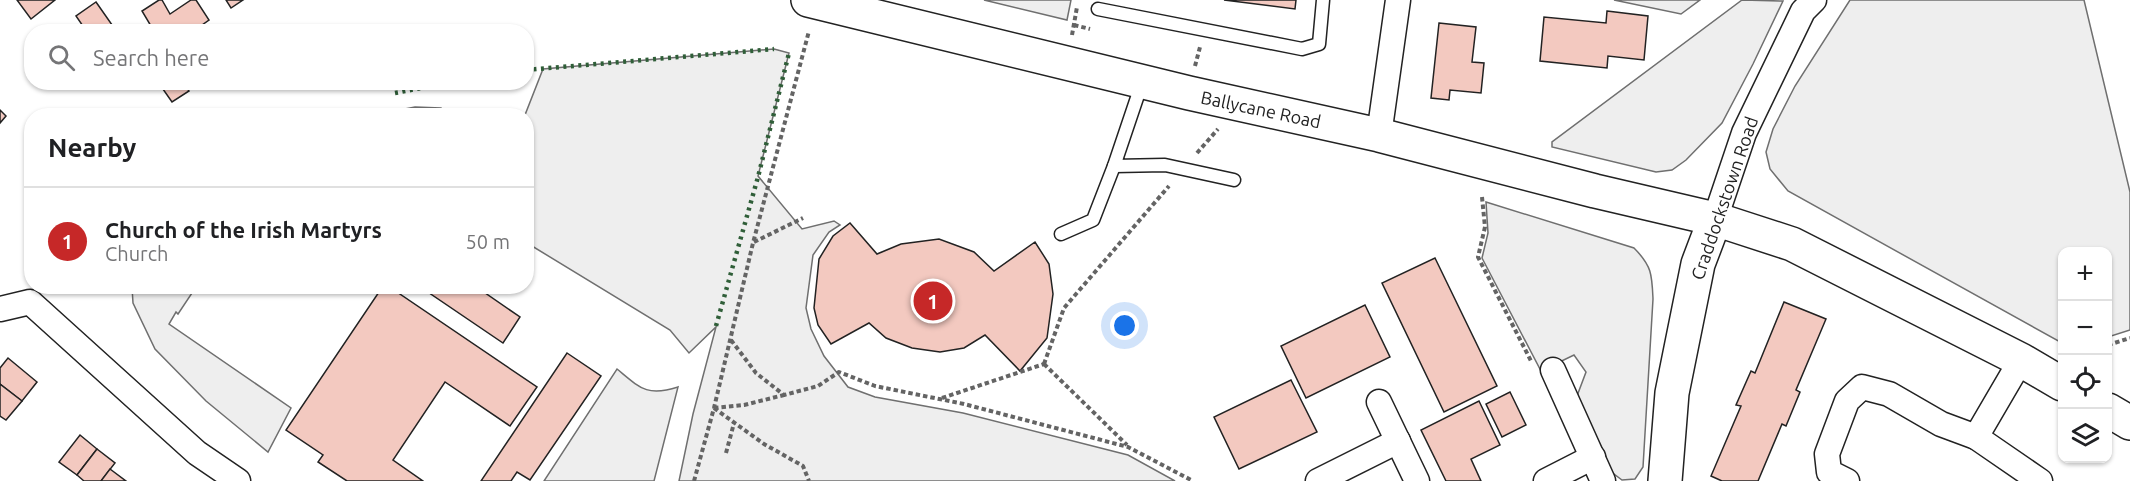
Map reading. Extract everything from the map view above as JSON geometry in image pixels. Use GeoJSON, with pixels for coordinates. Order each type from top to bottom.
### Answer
{"type":"FeatureCollection","features":[{"type":"Feature","properties":{"kind":"main road","name":"Ballycane Road"},"geometry":{"type":"LineString","coordinates":[[823,2],[1142,82],[1380,135],[1715,219],[1792,244],[2021,360],[2058,382]]}},
{"type":"Feature","properties":{"kind":"main road","name":"Craddockstown Road"},"geometry":{"type":"LineString","coordinates":[[1665,481],[1672,393],[1698,264],[1715,219]]}},
{"type":"Feature","properties":{"kind":"main road"},"geometry":{"type":"LineString","coordinates":[[2112,412],[2130,423]]}},
{"type":"Feature","properties":{"kind":"street"},"geometry":{"type":"LineString","coordinates":[[1380,135],[1398,0]]}},
{"type":"Feature","properties":{"kind":"street","name":"Craddockstown Road"},"geometry":{"type":"LineString","coordinates":[[1715,219],[1744,133],[1803,11],[1814,0]]}},
{"type":"Feature","properties":{"kind":"street"},"geometry":{"type":"LineString","coordinates":[[0,309],[30,302],[197,453],[238,481]]}},
{"type":"Feature","properties":{"kind":"street"},"geometry":{"type":"LineString","coordinates":[[1976,437],[2021,360]]}},
{"type":"Feature","properties":{"kind":"street"},"geometry":{"type":"LineString","coordinates":[[1553,370],[1603,481]]}},
{"type":"Feature","properties":{"kind":"street"},"geometry":{"type":"LineString","coordinates":[[1847,481],[1829,472],[1827,454],[1847,401],[1863,387],[1889,394],[1941,424],[1976,437],[2040,481]]}},
{"type":"Feature","properties":{"kind":"street"},"geometry":{"type":"LineString","coordinates":[[1379,402],[1417,481]]}},
{"type":"Feature","properties":{"kind":"street"},"geometry":{"type":"LineString","coordinates":[[1318,481],[1398,441]]}},
{"type":"Feature","properties":{"kind":"street"},"geometry":{"type":"LineString","coordinates":[[1546,481],[1593,457]]}},
{"type":"Feature","properties":{"kind":"lane"},"geometry":{"type":"LineString","coordinates":[[1098,9],[1302,49],[1319,44],[1323,0]]}},
{"type":"Feature","properties":{"kind":"lane"},"geometry":{"type":"LineString","coordinates":[[1061,234],[1093,220],[1142,82]]}},
{"type":"Feature","properties":{"kind":"lane"},"geometry":{"type":"LineString","coordinates":[[1114,166],[1165,165],[1234,180]]}},
{"type":"Feature","properties":{"kind":"path"},"geometry":{"type":"LineString","coordinates":[[694,481],[731,340],[753,243],[823,2]]}},
{"type":"Feature","properties":{"kind":"path"},"geometry":{"type":"LineString","coordinates":[[1044,364],[1064,308],[1219,128]]}},
{"type":"Feature","properties":{"kind":"path"},"geometry":{"type":"LineString","coordinates":[[1482,197],[1485,227],[1478,257],[1537,371],[1553,370]]}},
{"type":"Feature","properties":{"kind":"path"},"geometry":{"type":"LineString","coordinates":[[753,243],[803,218]]}},
{"type":"Feature","properties":{"kind":"path"},"geometry":{"type":"LineString","coordinates":[[2112,344],[2130,338]]}},
{"type":"Feature","properties":{"kind":"path"},"geometry":{"type":"LineString","coordinates":[[731,340],[756,374],[784,395]]}},
{"type":"Feature","properties":{"kind":"path"},"geometry":{"type":"LineString","coordinates":[[939,399],[1044,364]]}},
{"type":"Feature","properties":{"kind":"path"},"geometry":{"type":"LineString","coordinates":[[1044,364],[1128,447]]}},
{"type":"Feature","properties":{"kind":"path"},"geometry":{"type":"LineString","coordinates":[[714,408],[744,405],[818,387],[838,372],[875,386],[939,399],[1128,447],[1193,481]]}},
{"type":"Feature","properties":{"kind":"path"},"geometry":{"type":"LineString","coordinates":[[714,408],[764,444],[803,466],[809,481]]}},
{"type":"Feature","properties":{"kind":"path"},"geometry":{"type":"LineString","coordinates":[[726,453],[734,423]]}},
{"type":"Feature","properties":{"kind":"shaded area"},"geometry":{"type":"Polygon","coordinates":[[[984,0],[1071,0],[1067,20],[984,0]]]}},
{"type":"Feature","properties":{"kind":"shaded area"},"geometry":{"type":"Polygon","coordinates":[[[1614,0],[1700,0],[1681,14],[1614,0]]]}},
{"type":"Feature","properties":{"kind":"shaded area"},"geometry":{"type":"Polygon","coordinates":[[[1742,0],[1783,1],[1722,123],[1686,160],[1672,170],[1656,172],[1552,147],[1552,142],[1742,0]]]}},
{"type":"Feature","properties":{"kind":"shaded area"},"geometry":{"type":"Polygon","coordinates":[[[1850,0],[2084,0],[2130,192],[2130,330],[2112,336],[2112,247],[2058,247],[2058,341],[1788,191],[1770,169],[1766,152],[1773,129],[1795,86],[1850,0]]]}},
{"type":"Feature","properties":{"kind":"shaded area"},"geometry":{"type":"Polygon","coordinates":[[[774,49],[789,53],[758,176],[802,229],[834,221],[840,225],[829,232],[813,255],[806,308],[811,329],[824,356],[848,387],[875,397],[963,413],[1128,455],[1175,481],[679,481],[693,414],[716,327],[689,353],[670,330],[534,247],[534,108],[528,108],[543,69],[774,49]]]}},
{"type":"Feature","properties":{"kind":"shaded area"},"geometry":{"type":"Polygon","coordinates":[[[1486,202],[1634,248],[1648,266],[1653,299],[1643,467],[1635,479],[1622,480],[1610,471],[1577,396],[1586,372],[1574,355],[1541,371],[1482,258],[1488,233],[1486,202]]]}},
{"type":"Feature","properties":{"kind":"shaded area"},"geometry":{"type":"Polygon","coordinates":[[[132,294],[191,294],[169,324],[291,408],[268,452],[206,401],[155,349],[133,303],[132,294]]]}},
{"type":"Feature","properties":{"kind":"shaded area"},"geometry":{"type":"Polygon","coordinates":[[[617,369],[644,389],[659,391],[678,387],[654,481],[544,481],[617,369]]]}},
{"type":"Feature","properties":{"kind":"building"},"geometry":{"type":"Polygon","coordinates":[[[17,0],[55,0],[31,19],[17,0]]]}},
{"type":"Feature","properties":{"kind":"building"},"geometry":{"type":"Polygon","coordinates":[[[162,0],[170,14],[191,0],[196,0],[209,20],[203,24],[150,24],[142,11],[162,0]]]}},
{"type":"Feature","properties":{"kind":"building"},"geometry":{"type":"Polygon","coordinates":[[[226,0],[243,0],[231,8],[226,0]]]}},
{"type":"Feature","properties":{"kind":"building"},"geometry":{"type":"Polygon","coordinates":[[[1224,0],[1296,0],[1295,9],[1224,0]]]}},
{"type":"Feature","properties":{"kind":"building"},"geometry":{"type":"Polygon","coordinates":[[[96,2],[111,24],[82,24],[76,16],[96,2]]]}},
{"type":"Feature","properties":{"kind":"building"},"geometry":{"type":"Polygon","coordinates":[[[1607,11],[1648,16],[1644,60],[1608,56],[1607,68],[1540,61],[1544,17],[1606,23],[1607,11]]]}},
{"type":"Feature","properties":{"kind":"building"},"geometry":{"type":"Polygon","coordinates":[[[1439,23],[1476,27],[1472,62],[1484,63],[1481,93],[1450,90],[1449,100],[1431,98],[1439,23]]]}},
{"type":"Feature","properties":{"kind":"building"},"geometry":{"type":"Polygon","coordinates":[[[164,90],[188,90],[189,91],[172,102],[164,90]]]}},
{"type":"Feature","properties":{"kind":"building"},"geometry":{"type":"Polygon","coordinates":[[[0,110],[6,116],[0,123],[0,110]]]}},
{"type":"Feature","properties":{"kind":"building"},"geometry":{"type":"Polygon","coordinates":[[[850,223],[877,254],[901,244],[939,239],[974,252],[994,271],[1035,242],[1049,264],[1053,294],[1047,338],[1020,371],[985,335],[964,348],[940,352],[912,348],[886,338],[869,323],[831,344],[818,325],[814,308],[819,259],[833,236],[850,223]]]}},
{"type":"Feature","properties":{"kind":"building"},"geometry":{"type":"Polygon","coordinates":[[[1435,258],[1497,386],[1444,412],[1382,283],[1435,258]]]}},
{"type":"Feature","properties":{"kind":"building"},"geometry":{"type":"Polygon","coordinates":[[[378,294],[400,294],[537,387],[510,426],[445,382],[393,460],[423,481],[347,481],[318,462],[323,455],[286,430],[378,294]]]}},
{"type":"Feature","properties":{"kind":"building"},"geometry":{"type":"Polygon","coordinates":[[[431,294],[487,294],[520,317],[503,343],[431,294]]]}},
{"type":"Feature","properties":{"kind":"building"},"geometry":{"type":"Polygon","coordinates":[[[1784,302],[1826,319],[1796,390],[1800,392],[1786,426],[1782,424],[1758,481],[1722,481],[1711,476],[1741,406],[1736,405],[1751,371],[1755,373],[1784,302]]]}},
{"type":"Feature","properties":{"kind":"building"},"geometry":{"type":"Polygon","coordinates":[[[1365,305],[1390,357],[1306,398],[1281,346],[1365,305]]]}},
{"type":"Feature","properties":{"kind":"building"},"geometry":{"type":"Polygon","coordinates":[[[567,353],[601,376],[530,480],[517,472],[511,481],[481,481],[567,353]]]}},
{"type":"Feature","properties":{"kind":"building"},"geometry":{"type":"Polygon","coordinates":[[[8,358],[37,382],[22,401],[0,384],[0,368],[8,358]]]}},
{"type":"Feature","properties":{"kind":"building"},"geometry":{"type":"Polygon","coordinates":[[[1291,380],[1317,432],[1239,469],[1214,417],[1291,380]]]}},
{"type":"Feature","properties":{"kind":"building"},"geometry":{"type":"Polygon","coordinates":[[[0,384],[22,401],[6,420],[0,416],[0,384]]]}},
{"type":"Feature","properties":{"kind":"building"},"geometry":{"type":"Polygon","coordinates":[[[1510,392],[1526,425],[1502,437],[1486,404],[1510,392]]]}},
{"type":"Feature","properties":{"kind":"building"},"geometry":{"type":"Polygon","coordinates":[[[1479,401],[1500,445],[1471,459],[1481,481],[1446,481],[1421,430],[1479,401]]]}},
{"type":"Feature","properties":{"kind":"building"},"geometry":{"type":"Polygon","coordinates":[[[80,435],[97,449],[77,475],[59,462],[80,435]]]}},
{"type":"Feature","properties":{"kind":"building"},"geometry":{"type":"Polygon","coordinates":[[[97,449],[115,463],[101,481],[84,481],[77,475],[97,449]]]}},
{"type":"Feature","properties":{"kind":"building"},"geometry":{"type":"Polygon","coordinates":[[[110,469],[126,481],[101,481],[110,469]]]}},
{"type":"Feature","properties":{"kind":"hedge"},"geometry":{"type":"LineString","coordinates":[[534,69],[774,49]]}},
{"type":"Feature","properties":{"kind":"hedge"},"geometry":{"type":"LineString","coordinates":[[716,326],[758,177],[789,53]]}},
{"type":"Feature","properties":{"kind":"hedge"},"geometry":{"type":"LineString","coordinates":[[395,93],[411,90]]}},
{"type":"Feature","properties":{"kind":"place","name":"Church of the Irish Martyrs"},"geometry":{"type":"Point","coordinates":[933,301]}}]}
